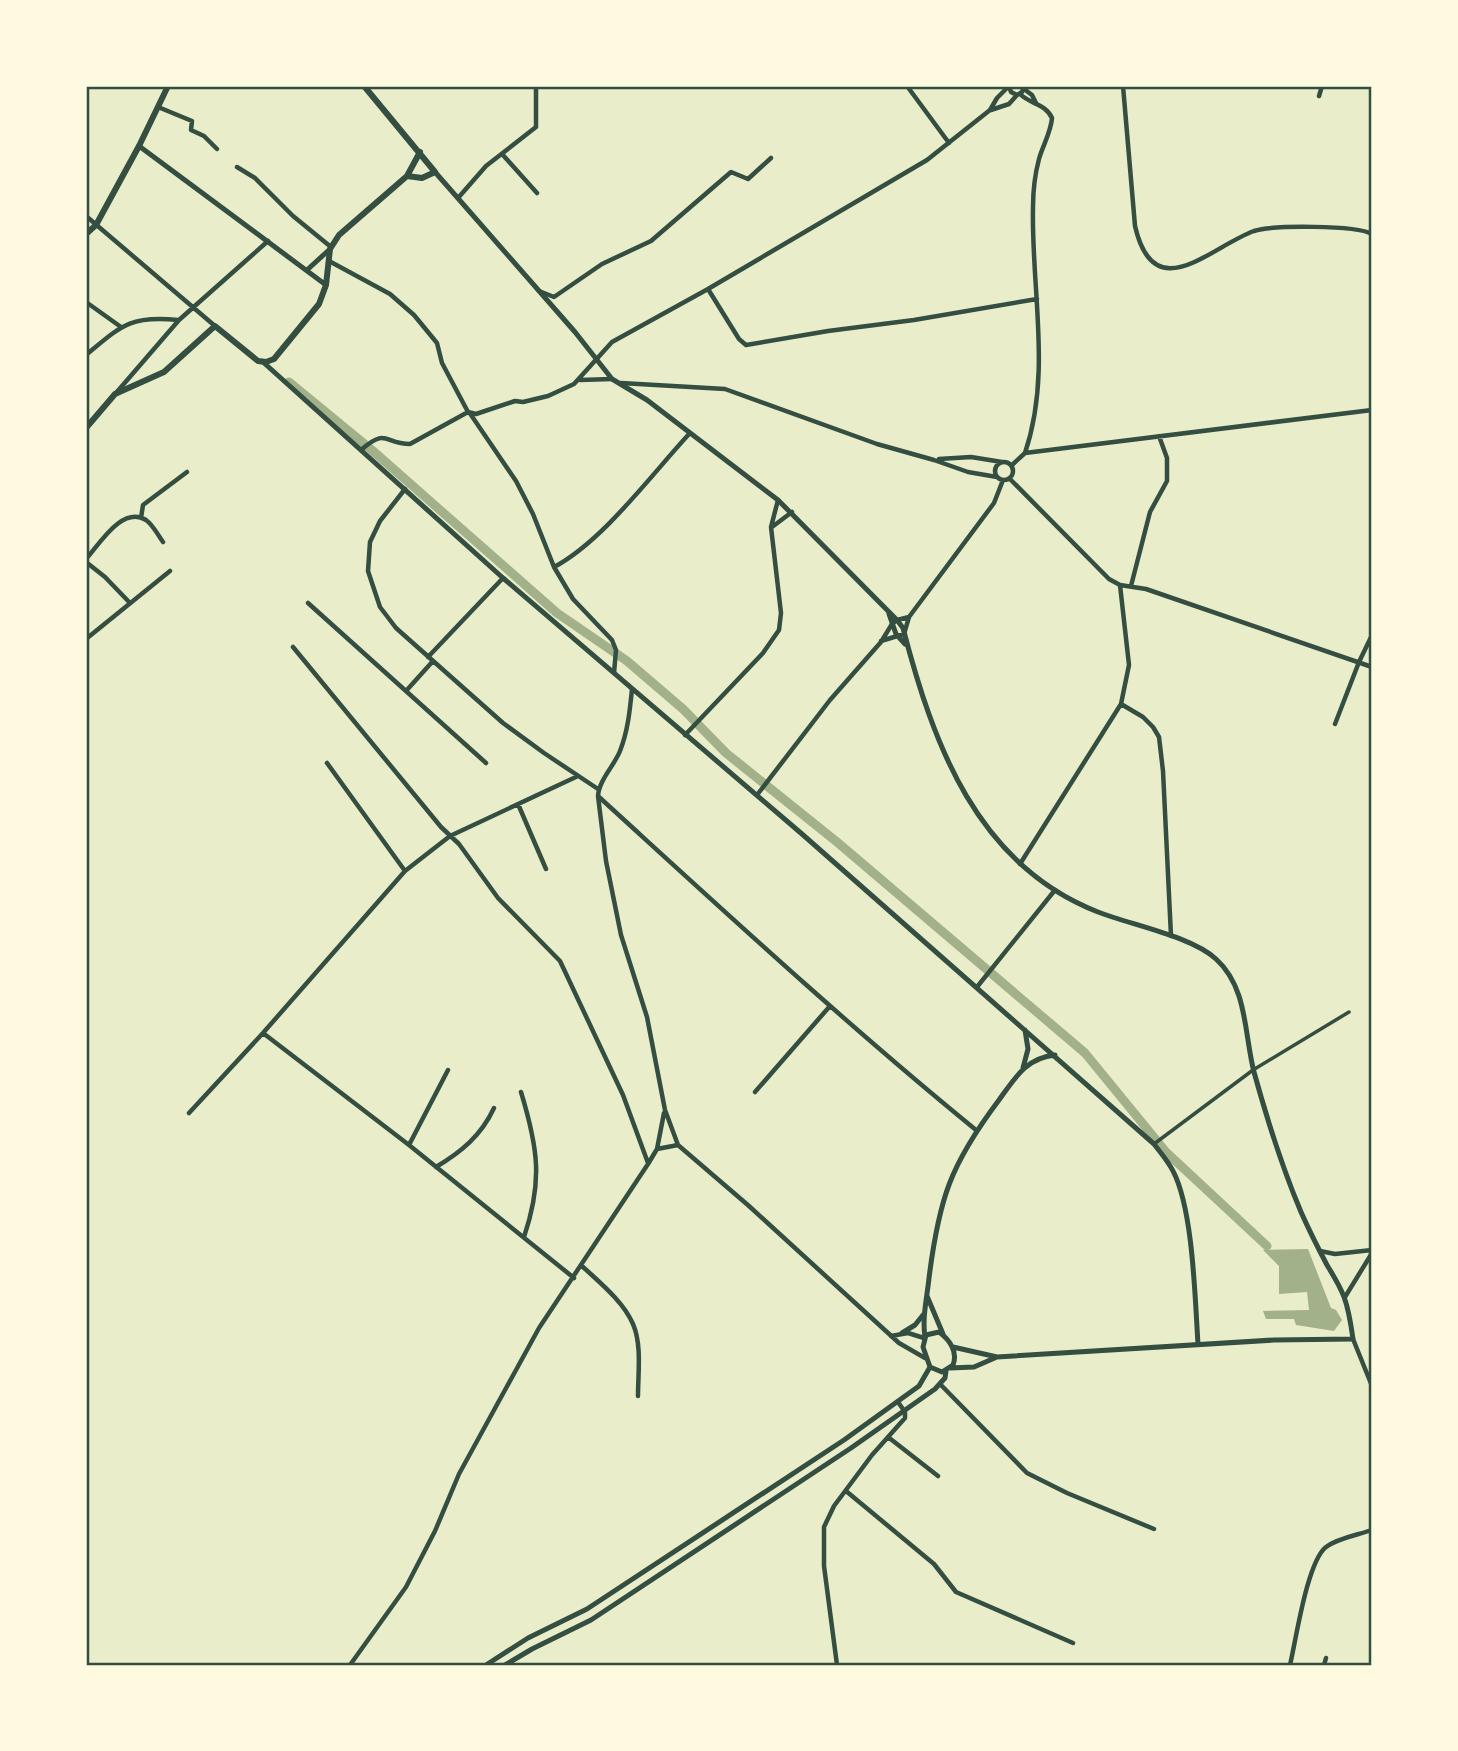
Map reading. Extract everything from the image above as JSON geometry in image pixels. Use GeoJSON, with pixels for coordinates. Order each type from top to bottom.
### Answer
{"type":"FeatureCollection","features":[{"type":"Feature","properties":{"kind":"main road"},"geometry":{"type":"LineString","coordinates":[[86,234],[96,225],[168,86]]}},
{"type":"Feature","properties":{"kind":"main road"},"geometry":{"type":"LineString","coordinates":[[364,86],[435,172],[422,178],[407,176]]}},
{"type":"Feature","properties":{"kind":"main road"},"geometry":{"type":"LineString","coordinates":[[86,428],[116,394],[164,372],[215,326],[258,361],[274,359],[279,355],[319,304],[326,285],[331,248],[339,235],[407,176],[420,152]]}},
{"type":"Feature","properties":{"kind":"street"},"geometry":{"type":"LineString","coordinates":[[458,198],[486,166],[537,126],[534,111],[536,86]]}},
{"type":"Feature","properties":{"kind":"street"},"geometry":{"type":"LineString","coordinates":[[906,86],[949,143]]}},
{"type":"Feature","properties":{"kind":"street"},"geometry":{"type":"LineString","coordinates":[[363,448],[376,438],[410,444],[468,412],[476,414],[515,401],[523,402],[548,396],[579,380],[612,342],[909,171],[990,110],[1009,86],[1011,92],[1021,91],[1032,95],[1036,104],[1052,118],[1039,160],[1034,189],[1039,365],[1037,401],[1025,453],[1012,465]]}},
{"type":"Feature","properties":{"kind":"street"},"geometry":{"type":"LineString","coordinates":[[1123,86],[1135,226],[1140,246],[1155,264],[1170,268],[1192,265],[1261,230],[1340,228],[1361,229],[1372,234]]}},
{"type":"Feature","properties":{"kind":"street"},"geometry":{"type":"LineString","coordinates":[[1320,96],[1322,86]]}},
{"type":"Feature","properties":{"kind":"street"},"geometry":{"type":"LineString","coordinates":[[990,110],[1009,104],[1021,91]]}},
{"type":"Feature","properties":{"kind":"street"},"geometry":{"type":"LineString","coordinates":[[158,107],[192,121],[191,130],[204,136],[217,149]]}},
{"type":"Feature","properties":{"kind":"street"},"geometry":{"type":"LineString","coordinates":[[139,146],[326,285]]}},
{"type":"Feature","properties":{"kind":"street"},"geometry":{"type":"LineString","coordinates":[[502,155],[537,194]]}},
{"type":"Feature","properties":{"kind":"street"},"geometry":{"type":"LineString","coordinates":[[539,291],[554,297],[602,264],[651,241],[731,172],[748,179],[771,158]]}},
{"type":"Feature","properties":{"kind":"street"},"geometry":{"type":"LineString","coordinates":[[237,167],[255,178],[293,216],[331,248],[307,270]]}},
{"type":"Feature","properties":{"kind":"street"},"geometry":{"type":"LineString","coordinates":[[435,172],[614,381],[647,400],[778,499],[889,614],[906,644],[927,711],[960,788],[978,817],[1020,864],[1055,890],[1096,911],[1203,949],[1216,959],[1231,977],[1240,999],[1253,1070],[1290,1183],[1320,1251],[1345,1297],[1353,1339],[1372,1386]]}},
{"type":"Feature","properties":{"kind":"street"},"geometry":{"type":"LineString","coordinates":[[86,216],[215,326]]}},
{"type":"Feature","properties":{"kind":"street"},"geometry":{"type":"LineString","coordinates":[[116,394],[179,320],[268,241]]}},
{"type":"Feature","properties":{"kind":"street"},"geometry":{"type":"LineString","coordinates":[[329,261],[390,294],[414,315],[437,343],[442,363],[468,412],[516,481],[533,514],[554,567],[573,599],[612,640],[616,650],[614,673]]}},
{"type":"Feature","properties":{"kind":"street"},"geometry":{"type":"LineString","coordinates":[[708,289],[739,339],[746,345],[1037,299]]}},
{"type":"Feature","properties":{"kind":"street"},"geometry":{"type":"LineString","coordinates":[[86,302],[121,327]]}},
{"type":"Feature","properties":{"kind":"street"},"geometry":{"type":"LineString","coordinates":[[86,355],[121,327],[144,319],[179,320]]}},
{"type":"Feature","properties":{"kind":"street"},"geometry":{"type":"LineString","coordinates":[[263,362],[363,448],[503,578],[757,795],[1154,1144],[1173,1170],[1181,1191],[1187,1221],[1198,1344]]}},
{"type":"Feature","properties":{"kind":"street"},"geometry":{"type":"LineString","coordinates":[[579,380],[725,389],[843,433],[968,472],[1003,480],[1010,479]]}},
{"type":"Feature","properties":{"kind":"street"},"geometry":{"type":"LineString","coordinates":[[1025,453],[1372,410]]}},
{"type":"Feature","properties":{"kind":"street"},"geometry":{"type":"LineString","coordinates":[[554,567],[570,559],[592,540],[690,433]]}},
{"type":"Feature","properties":{"kind":"street"},"geometry":{"type":"LineString","coordinates":[[1131,586],[1150,512],[1167,481],[1167,458],[1159,436]]}},
{"type":"Feature","properties":{"kind":"street"},"geometry":{"type":"LineString","coordinates":[[934,460],[971,457],[1012,465]]}},
{"type":"Feature","properties":{"kind":"street"},"geometry":{"type":"LineString","coordinates":[[997,477],[995,470],[1002,462]]}},
{"type":"Feature","properties":{"kind":"street"},"geometry":{"type":"LineString","coordinates":[[1010,479],[1014,472],[1012,465]]}},
{"type":"Feature","properties":{"kind":"street"},"geometry":{"type":"LineString","coordinates":[[141,518],[143,505],[187,472]]}},
{"type":"Feature","properties":{"kind":"street"},"geometry":{"type":"LineString","coordinates":[[1010,479],[1100,571],[1120,585],[1146,589],[1372,667]]}},
{"type":"Feature","properties":{"kind":"street"},"geometry":{"type":"LineString","coordinates":[[881,642],[901,635],[909,617],[994,503],[1003,480]]}},
{"type":"Feature","properties":{"kind":"street"},"geometry":{"type":"LineString","coordinates":[[405,489],[374,531],[370,542],[368,571],[380,607],[396,628],[522,738],[598,789]]}},
{"type":"Feature","properties":{"kind":"street"},"geometry":{"type":"LineString","coordinates":[[685,734],[763,653],[779,630],[781,621],[771,527],[778,499]]}},
{"type":"Feature","properties":{"kind":"street"},"geometry":{"type":"LineString","coordinates":[[771,527],[792,512]]}},
{"type":"Feature","properties":{"kind":"street"},"geometry":{"type":"LineString","coordinates":[[130,603],[86,561],[121,521],[132,517],[149,523],[163,542]]}},
{"type":"Feature","properties":{"kind":"street"},"geometry":{"type":"LineString","coordinates":[[86,639],[170,571]]}},
{"type":"Feature","properties":{"kind":"street"},"geometry":{"type":"LineString","coordinates":[[428,657],[503,578]]}},
{"type":"Feature","properties":{"kind":"street"},"geometry":{"type":"LineString","coordinates":[[1020,864],[1121,704],[1129,665],[1120,585]]}},
{"type":"Feature","properties":{"kind":"street"},"geometry":{"type":"LineString","coordinates":[[308,603],[486,763]]}},
{"type":"Feature","properties":{"kind":"street"},"geometry":{"type":"LineString","coordinates":[[757,795],[830,700],[895,622],[909,617]]}},
{"type":"Feature","properties":{"kind":"street"},"geometry":{"type":"LineString","coordinates":[[1335,724],[1372,635]]}},
{"type":"Feature","properties":{"kind":"street"},"geometry":{"type":"LineString","coordinates":[[293,647],[463,849],[498,898],[560,961],[623,1095],[648,1164]]}},
{"type":"Feature","properties":{"kind":"street"},"geometry":{"type":"LineString","coordinates":[[406,691],[433,661]]}},
{"type":"Feature","properties":{"kind":"street"},"geometry":{"type":"LineString","coordinates":[[632,689],[623,744],[614,765],[598,789],[598,796],[606,861],[619,923],[650,1028],[665,1110],[678,1144],[891,1336],[907,1349],[925,1358]]}},
{"type":"Feature","properties":{"kind":"street"},"geometry":{"type":"LineString","coordinates":[[1121,704],[1143,718],[1159,737],[1171,937]]}},
{"type":"Feature","properties":{"kind":"street"},"geometry":{"type":"LineString","coordinates":[[327,763],[405,871]]}},
{"type":"Feature","properties":{"kind":"street"},"geometry":{"type":"LineString","coordinates":[[189,1113],[405,871],[450,836],[578,776]]}},
{"type":"Feature","properties":{"kind":"street"},"geometry":{"type":"LineString","coordinates":[[598,796],[894,1063],[976,1130]]}},
{"type":"Feature","properties":{"kind":"street"},"geometry":{"type":"LineString","coordinates":[[518,804],[546,869]]}},
{"type":"Feature","properties":{"kind":"street"},"geometry":{"type":"LineString","coordinates":[[977,987],[1055,890]]}},
{"type":"Feature","properties":{"kind":"street"},"geometry":{"type":"LineString","coordinates":[[755,1092],[830,1006]]}},
{"type":"Feature","properties":{"kind":"street"},"geometry":{"type":"LineString","coordinates":[[1154,1144],[1253,1070],[1349,1012]]}},
{"type":"Feature","properties":{"kind":"street"},"geometry":{"type":"LineString","coordinates":[[1023,1068],[1028,1049],[1025,1030]]}},
{"type":"Feature","properties":{"kind":"street"},"geometry":{"type":"LineString","coordinates":[[263,1033],[409,1144],[574,1278]]}},
{"type":"Feature","properties":{"kind":"street"},"geometry":{"type":"LineString","coordinates":[[997,1357],[974,1367],[937,1372],[925,1358],[924,1312],[940,1209],[955,1168],[976,1130],[1023,1068],[1038,1058],[1055,1055]]}},
{"type":"Feature","properties":{"kind":"street"},"geometry":{"type":"LineString","coordinates":[[409,1144],[448,1070]]}},
{"type":"Feature","properties":{"kind":"street"},"geometry":{"type":"LineString","coordinates":[[522,1092],[534,1132],[537,1170],[533,1210],[524,1237]]}},
{"type":"Feature","properties":{"kind":"street"},"geometry":{"type":"LineString","coordinates":[[436,1167],[458,1153],[477,1136],[494,1108]]}},
{"type":"Feature","properties":{"kind":"street"},"geometry":{"type":"LineString","coordinates":[[350,1665],[406,1587],[435,1531],[459,1474],[539,1328],[657,1149],[665,1110]]}},
{"type":"Feature","properties":{"kind":"street"},"geometry":{"type":"LineString","coordinates":[[657,1149],[678,1144]]}},
{"type":"Feature","properties":{"kind":"street"},"geometry":{"type":"LineString","coordinates":[[1320,1251],[1335,1254],[1372,1251]]}},
{"type":"Feature","properties":{"kind":"street"},"geometry":{"type":"LineString","coordinates":[[1345,1297],[1372,1251]]}},
{"type":"Feature","properties":{"kind":"street"},"geometry":{"type":"LineString","coordinates":[[582,1266],[605,1288],[633,1324],[637,1345],[638,1396]]}},
{"type":"Feature","properties":{"kind":"street"},"geometry":{"type":"LineString","coordinates":[[505,1665],[591,1620],[905,1412],[941,1385],[955,1361],[953,1347],[943,1335],[927,1296]]}},
{"type":"Feature","properties":{"kind":"street"},"geometry":{"type":"LineString","coordinates":[[891,1336],[915,1325],[924,1312]]}},
{"type":"Feature","properties":{"kind":"street"},"geometry":{"type":"LineString","coordinates":[[925,1338],[934,1332],[943,1335]]}},
{"type":"Feature","properties":{"kind":"street"},"geometry":{"type":"LineString","coordinates":[[902,1333],[925,1338]]}},
{"type":"Feature","properties":{"kind":"street"},"geometry":{"type":"LineString","coordinates":[[953,1347],[974,1354],[997,1357],[1198,1344],[1353,1339]]}},
{"type":"Feature","properties":{"kind":"street"},"geometry":{"type":"LineString","coordinates":[[486,1665],[528,1638],[587,1609],[792,1474],[919,1386],[930,1367]]}},
{"type":"Feature","properties":{"kind":"street"},"geometry":{"type":"LineString","coordinates":[[941,1385],[1027,1474],[1154,1529]]}},
{"type":"Feature","properties":{"kind":"street"},"geometry":{"type":"LineString","coordinates":[[837,1665],[823,1542],[828,1515],[903,1420],[906,1415],[898,1402]]}},
{"type":"Feature","properties":{"kind":"street"},"geometry":{"type":"LineString","coordinates":[[888,1437],[939,1476]]}},
{"type":"Feature","properties":{"kind":"street"},"geometry":{"type":"LineString","coordinates":[[792,1474],[798,1483]]}},
{"type":"Feature","properties":{"kind":"street"},"geometry":{"type":"LineString","coordinates":[[846,1491],[934,1564],[956,1592],[1073,1643]]}},
{"type":"Feature","properties":{"kind":"street"},"geometry":{"type":"LineString","coordinates":[[1290,1665],[1303,1606],[1317,1560],[1325,1547],[1372,1530]]}},
{"type":"Feature","properties":{"kind":"street"},"geometry":{"type":"LineString","coordinates":[[1324,1665],[1326,1658]]}},
{"type":"Feature","properties":{"kind":"shaded area"},"geometry":{"type":"Polygon","coordinates":[[[1308,1249],[1331,1308],[1336,1310],[1342,1320],[1334,1331],[1296,1325],[1294,1319],[1266,1319],[1263,1311],[1309,1310],[1307,1292],[1279,1294],[1279,1266],[1263,1250],[1308,1249]]]}},
{"type":"Feature","properties":{"kind":"waterway"},"geometry":{"type":"LineString","coordinates":[[289,382],[373,451],[557,613],[627,661],[683,709],[726,753],[837,842],[1085,1053],[1166,1152],[1267,1246]]}}]}
